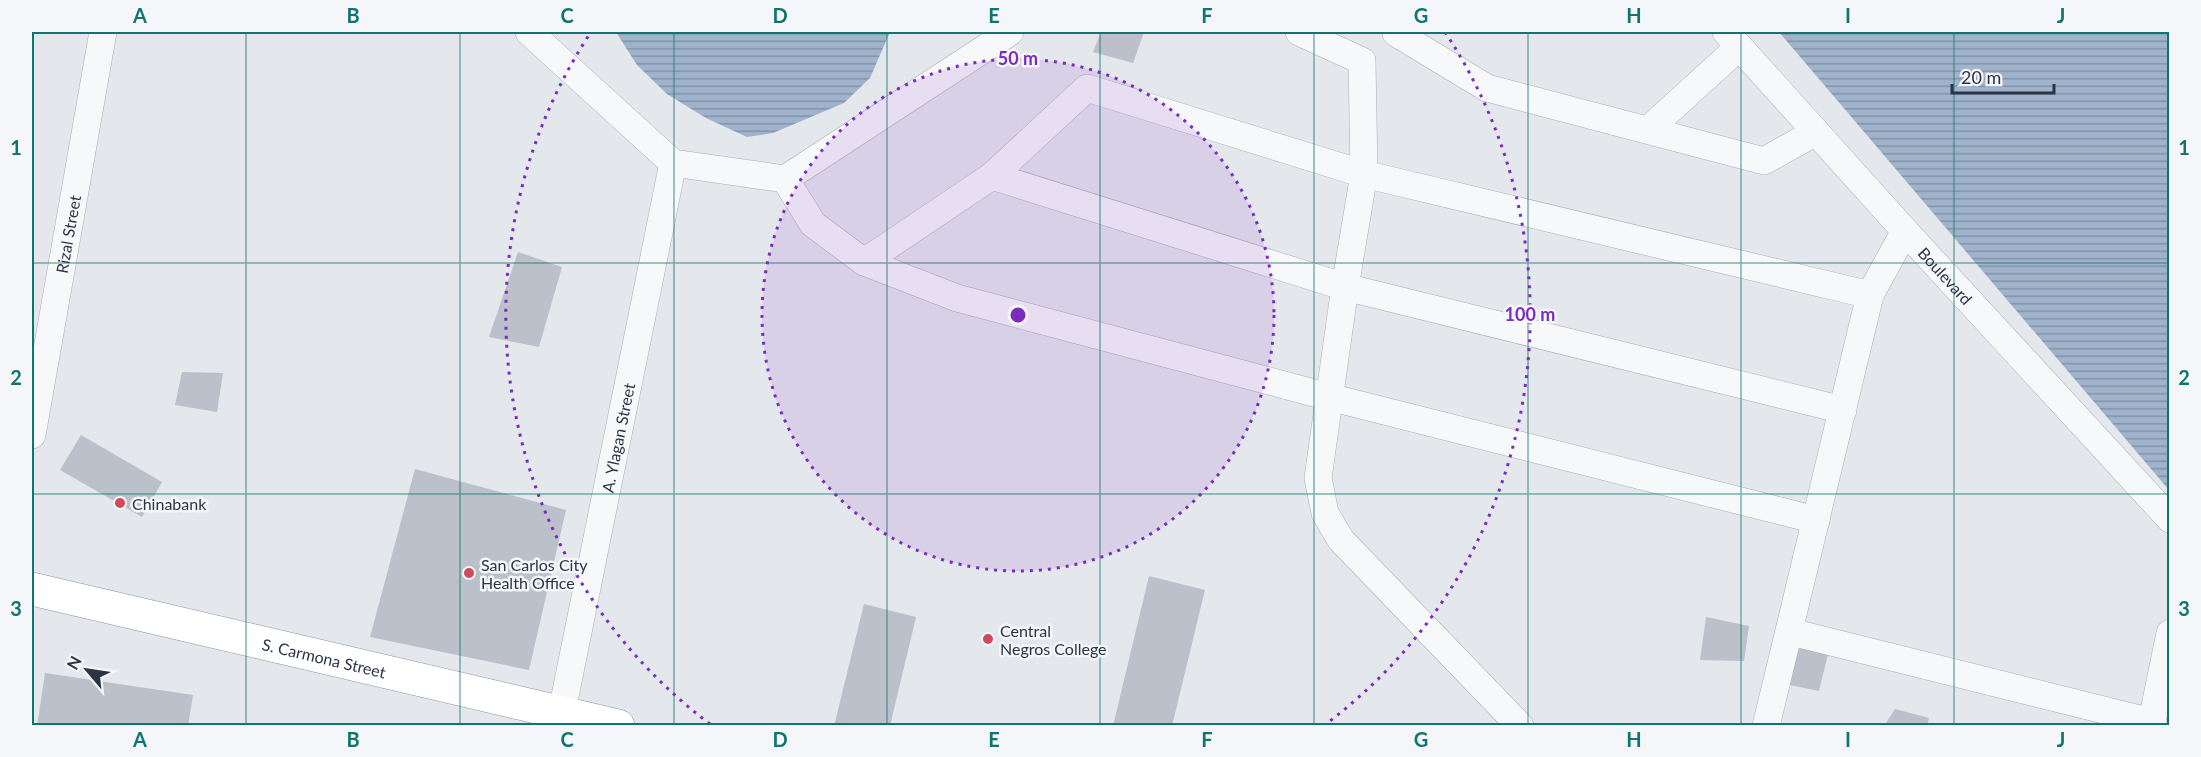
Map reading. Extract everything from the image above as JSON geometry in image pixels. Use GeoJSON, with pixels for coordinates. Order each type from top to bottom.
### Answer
{"type":"FeatureCollection","features":[{"type":"Feature","properties":{"kind":"highway","name":"S. Carmona Street"},"geometry":{"type":"LineString","coordinates":[[32,589],[562,711],[618,726]]}},
{"type":"Feature","properties":{"kind":"street","name":"Rizal Street"},"geometry":{"type":"LineString","coordinates":[[32,435],[103,32]]}},
{"type":"Feature","properties":{"kind":"street"},"geometry":{"type":"LineString","coordinates":[[529,32],[673,163],[785,179],[1010,32]]}},
{"type":"Feature","properties":{"kind":"street"},"geometry":{"type":"LineString","coordinates":[[1299,32],[1362,60]]}},
{"type":"Feature","properties":{"kind":"street"},"geometry":{"type":"LineString","coordinates":[[1362,60],[1397,32],[1487,88],[1764,161],[1816,132]]}},
{"type":"Feature","properties":{"kind":"street"},"geometry":{"type":"LineString","coordinates":[[1649,129],[1733,39]]}},
{"type":"Feature","properties":{"kind":"street","name":"Boulevard"},"geometry":{"type":"LineString","coordinates":[[1733,39],[2169,519]]}},
{"type":"Feature","properties":{"kind":"street"},"geometry":{"type":"LineString","coordinates":[[1362,60],[1364,174],[1345,287],[1318,478],[1325,513],[1341,540],[1520,726]]}},
{"type":"Feature","properties":{"kind":"street"},"geometry":{"type":"LineString","coordinates":[[864,262],[992,176],[1086,88],[1364,174],[1870,296]]}},
{"type":"Feature","properties":{"kind":"street","name":"A. Ylagan Street"},"geometry":{"type":"LineString","coordinates":[[562,711],[673,163]]}},
{"type":"Feature","properties":{"kind":"street"},"geometry":{"type":"LineString","coordinates":[[992,176],[1345,287],[1843,410]]}},
{"type":"Feature","properties":{"kind":"street"},"geometry":{"type":"LineString","coordinates":[[785,179],[813,224],[864,262],[957,298],[1329,398],[1816,520]]}},
{"type":"Feature","properties":{"kind":"street"},"geometry":{"type":"LineString","coordinates":[[1766,726],[1791,632],[1870,296],[1905,231]]}},
{"type":"Feature","properties":{"kind":"street"},"geometry":{"type":"LineString","coordinates":[[1791,632],[2151,724],[2169,633]]}},
{"type":"Feature","properties":{"kind":"water"},"geometry":{"type":"Polygon","coordinates":[[[616,32],[890,32],[870,78],[844,103],[773,133],[747,137],[706,118],[667,94],[637,65],[616,32]]]}},
{"type":"Feature","properties":{"kind":"water"},"geometry":{"type":"Polygon","coordinates":[[[1779,32],[2169,32],[2169,490],[1779,32]]]}},
{"type":"Feature","properties":{"kind":"building"},"geometry":{"type":"Polygon","coordinates":[[[1101,32],[1144,32],[1133,63],[1093,52],[1101,32]]]}},
{"type":"Feature","properties":{"kind":"building"},"geometry":{"type":"Polygon","coordinates":[[[518,252],[562,267],[539,347],[489,337],[518,252]]]}},
{"type":"Feature","properties":{"kind":"building"},"geometry":{"type":"Polygon","coordinates":[[[182,372],[223,373],[217,412],[175,405],[182,372]]]}},
{"type":"Feature","properties":{"kind":"building"},"geometry":{"type":"Polygon","coordinates":[[[81,435],[162,482],[142,517],[60,470],[81,435]]]}},
{"type":"Feature","properties":{"kind":"building","name":"San Carlos City Health Office"},"geometry":{"type":"Polygon","coordinates":[[[415,469],[566,510],[529,670],[370,637],[415,469]]]}},
{"type":"Feature","properties":{"kind":"building"},"geometry":{"type":"Polygon","coordinates":[[[1149,576],[1205,590],[1172,726],[1113,726],[1149,576]]]}},
{"type":"Feature","properties":{"kind":"building"},"geometry":{"type":"Polygon","coordinates":[[[864,604],[916,617],[890,726],[834,726],[864,604]]]}},
{"type":"Feature","properties":{"kind":"building"},"geometry":{"type":"Polygon","coordinates":[[[1706,617],[1749,626],[1744,661],[1700,660],[1706,617]]]}},
{"type":"Feature","properties":{"kind":"building"},"geometry":{"type":"Polygon","coordinates":[[[1796,645],[1829,650],[1819,691],[1785,684],[1796,645]]]}},
{"type":"Feature","properties":{"kind":"building"},"geometry":{"type":"Polygon","coordinates":[[[45,673],[193,695],[188,726],[37,726],[45,673]]]}},
{"type":"Feature","properties":{"kind":"building"},"geometry":{"type":"Polygon","coordinates":[[[1895,709],[1929,718],[1927,726],[1884,726],[1895,709]]]}},
{"type":"Feature","properties":{"kind":"place","name":"Chinabank"},"geometry":{"type":"Point","coordinates":[120,503]}},
{"type":"Feature","properties":{"kind":"place","name":"San Carlos City Health Office"},"geometry":{"type":"Point","coordinates":[469,573]}},
{"type":"Feature","properties":{"kind":"place","name":"Central Negros College"},"geometry":{"type":"Point","coordinates":[988,639]}}]}
